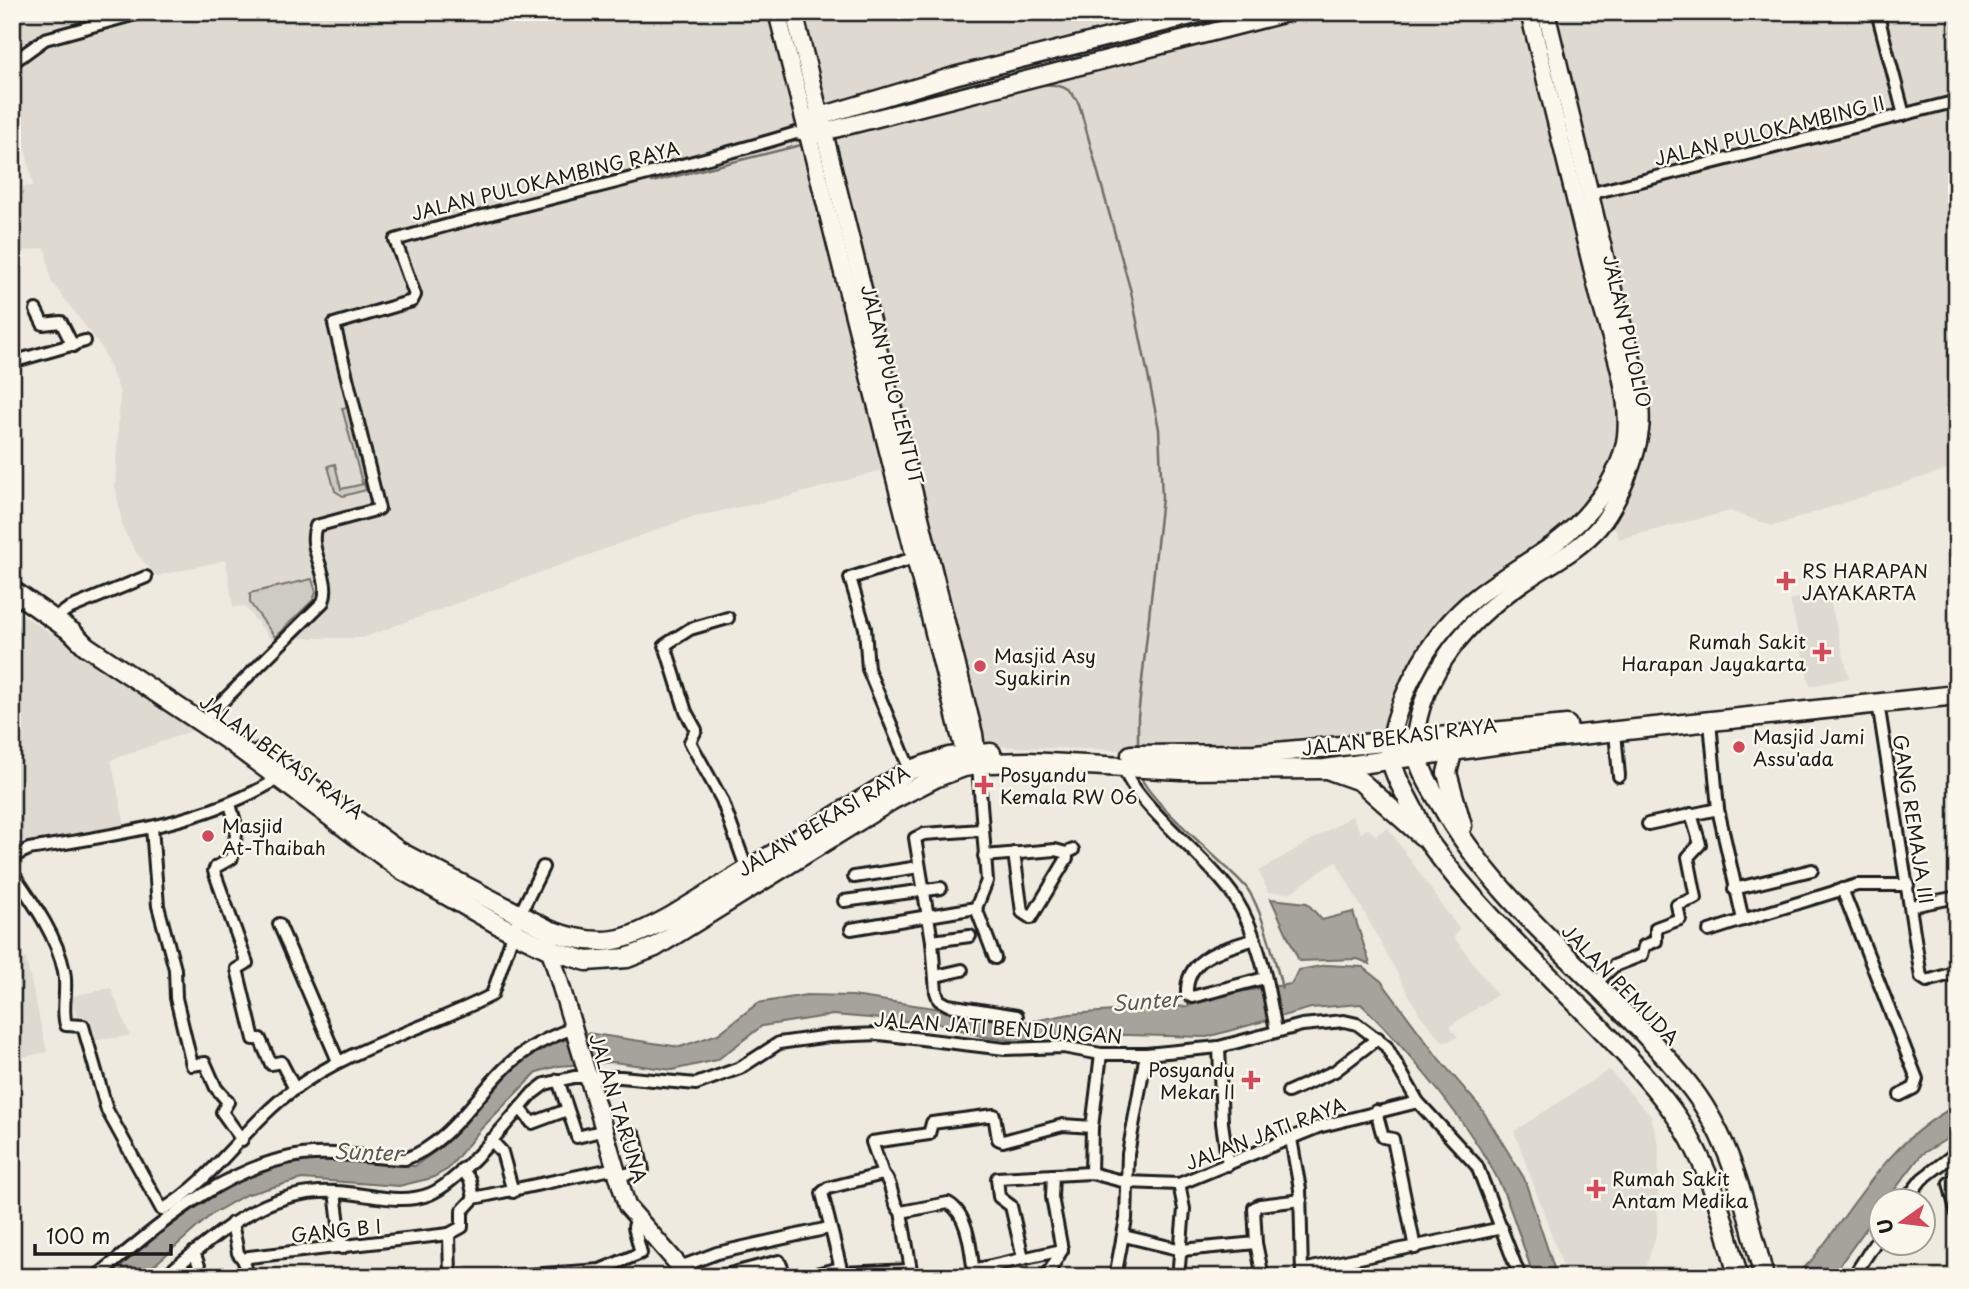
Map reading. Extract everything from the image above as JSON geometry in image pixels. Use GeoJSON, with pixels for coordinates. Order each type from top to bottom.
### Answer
{"type":"FeatureCollection","features":[{"type":"Feature","properties":{"kind":"main road","name":"JALAN BEKASI RAYA"},"geometry":{"type":"LineString","coordinates":[[12,590],[52,620],[72,632],[90,638],[402,870],[517,924],[550,930],[583,941],[617,942],[642,933],[910,769],[929,761],[973,763]]}},
{"type":"Feature","properties":{"kind":"main road","name":"JALAN BEKASI RAYA"},"geometry":{"type":"LineString","coordinates":[[144,677],[210,714],[400,852],[517,924],[550,950],[596,962],[635,956],[681,933],[906,792],[973,763],[1027,751],[1126,763],[1415,739],[1566,731],[1615,732],[1957,695]]}},
{"type":"Feature","properties":{"kind":"main road","name":"JALAN BEKASI RAYA"},"geometry":{"type":"LineString","coordinates":[[1151,761],[1220,771],[1325,769],[1417,759],[1566,731],[1957,682]]}},
{"type":"Feature","properties":{"kind":"main road","name":"JALAN PEMUDA"},"geometry":{"type":"LineString","coordinates":[[1415,739],[1417,759],[1441,806],[1471,853],[1505,895],[1595,984],[1692,1089],[1714,1122],[1742,1194],[1763,1276]]}},
{"type":"Feature","properties":{"kind":"main road"},"geometry":{"type":"LineString","coordinates":[[1390,741],[1391,762],[1429,844]]}},
{"type":"Feature","properties":{"kind":"main road"},"geometry":{"type":"LineString","coordinates":[[1452,753],[1447,773],[1471,853]]}},
{"type":"Feature","properties":{"kind":"main road"},"geometry":{"type":"LineString","coordinates":[[1325,769],[1360,781],[1399,813],[1665,1101],[1684,1127],[1708,1174],[1720,1205],[1738,1277]]}},
{"type":"Feature","properties":{"kind":"street"},"geometry":{"type":"LineString","coordinates":[[12,63],[45,39],[142,12]]}},
{"type":"Feature","properties":{"kind":"street","name":"JALAN PULO LENTUT"},"geometry":{"type":"LineString","coordinates":[[777,12],[814,134],[973,763]]}},
{"type":"Feature","properties":{"kind":"street","name":"JALAN PULO LENTUT"},"geometry":{"type":"LineString","coordinates":[[794,12],[814,134],[914,558],[973,763]]}},
{"type":"Feature","properties":{"kind":"street","name":"JALAN PULOKAMBING RAYA"},"geometry":{"type":"LineString","coordinates":[[814,134],[954,76],[1207,12]]}},
{"type":"Feature","properties":{"kind":"street","name":"JALAN PULOKAMBING RAYA"},"geometry":{"type":"LineString","coordinates":[[210,714],[323,602],[326,589],[313,535],[316,526],[379,509],[334,324],[412,301],[415,295],[395,240],[593,186],[814,134],[1291,12]]}},
{"type":"Feature","properties":{"kind":"street","name":"JALAN PULOLIO"},"geometry":{"type":"LineString","coordinates":[[1415,739],[1416,723],[1432,678],[1459,637],[1519,576],[1573,528],[1600,496],[1621,457],[1626,410],[1620,349],[1529,12]]}},
{"type":"Feature","properties":{"kind":"street","name":"JALAN PULOLIO"},"geometry":{"type":"LineString","coordinates":[[1546,12],[1590,194],[1610,307]]}},
{"type":"Feature","properties":{"kind":"street"},"geometry":{"type":"LineString","coordinates":[[1877,12],[1903,115]]}},
{"type":"Feature","properties":{"kind":"street","name":"JALAN PULOKAMBING II"},"geometry":{"type":"LineString","coordinates":[[1590,194],[1957,101]]}},
{"type":"Feature","properties":{"kind":"street"},"geometry":{"type":"LineString","coordinates":[[36,310],[43,324],[61,322],[74,346]]}},
{"type":"Feature","properties":{"kind":"street"},"geometry":{"type":"LineString","coordinates":[[12,362],[85,341]]}},
{"type":"Feature","properties":{"kind":"street"},"geometry":{"type":"LineString","coordinates":[[910,769],[868,670],[865,628],[850,578],[914,558]]}},
{"type":"Feature","properties":{"kind":"street","name":"JALAN PULOLIO"},"geometry":{"type":"LineString","coordinates":[[1390,741],[1415,672],[1455,617],[1519,576]]}},
{"type":"Feature","properties":{"kind":"street"},"geometry":{"type":"LineString","coordinates":[[52,620],[68,609],[146,577]]}},
{"type":"Feature","properties":{"kind":"street"},"geometry":{"type":"LineString","coordinates":[[728,618],[690,629],[665,643],[686,712],[696,730],[690,742],[722,800],[747,870]]}},
{"type":"Feature","properties":{"kind":"street"},"geometry":{"type":"LineString","coordinates":[[1415,672],[1432,678]]}},
{"type":"Feature","properties":{"kind":"street","name":"GANG REMAJA III"},"geometry":{"type":"LineString","coordinates":[[1878,703],[1912,906],[1916,950],[1924,980],[1957,972]]}},
{"type":"Feature","properties":{"kind":"street"},"geometry":{"type":"LineString","coordinates":[[1710,722],[1718,809],[1743,920]]}},
{"type":"Feature","properties":{"kind":"street"},"geometry":{"type":"LineString","coordinates":[[1615,732],[1619,776]]}},
{"type":"Feature","properties":{"kind":"street"},"geometry":{"type":"LineString","coordinates":[[973,763],[987,880],[976,908],[995,958]]}},
{"type":"Feature","properties":{"kind":"street"},"geometry":{"type":"LineString","coordinates":[[1126,763],[1128,780],[1144,801],[1217,874],[1235,898],[1255,939],[1276,1029]]}},
{"type":"Feature","properties":{"kind":"street"},"geometry":{"type":"LineString","coordinates":[[12,857],[29,849],[152,827],[230,804],[278,779]]}},
{"type":"Feature","properties":{"kind":"street"},"geometry":{"type":"LineString","coordinates":[[230,804],[237,829],[232,858],[214,871],[247,963],[237,969],[254,1039],[260,1039],[271,1064],[281,1062],[295,1089]]}},
{"type":"Feature","properties":{"kind":"street"},"geometry":{"type":"LineString","coordinates":[[1648,824],[1718,809]]}},
{"type":"Feature","properties":{"kind":"street"},"geometry":{"type":"LineString","coordinates":[[1595,984],[1614,965],[1642,955],[1644,946],[1656,941],[1656,928],[1680,919],[1678,904],[1696,898],[1688,857],[1700,844],[1691,814]]}},
{"type":"Feature","properties":{"kind":"street"},"geometry":{"type":"LineString","coordinates":[[152,827],[158,906],[175,969],[176,998],[192,1065],[205,1063],[216,1088],[228,1102],[222,1112],[242,1140]]}},
{"type":"Feature","properties":{"kind":"street"},"geometry":{"type":"LineString","coordinates":[[981,830],[916,837],[932,942],[936,992],[941,1002],[1017,1016]]}},
{"type":"Feature","properties":{"kind":"street"},"geometry":{"type":"LineString","coordinates":[[984,856],[1042,850],[1069,852],[1034,917],[1028,917],[1021,912],[1014,853]]}},
{"type":"Feature","properties":{"kind":"street"},"geometry":{"type":"LineString","coordinates":[[12,872],[58,950],[67,991],[63,1012],[66,1026],[82,1025],[111,1118],[159,1209],[164,1210],[197,1184],[295,1089],[338,1061],[492,995],[517,924],[542,867]]}},
{"type":"Feature","properties":{"kind":"street"},"geometry":{"type":"LineString","coordinates":[[854,877],[919,867]]}},
{"type":"Feature","properties":{"kind":"street"},"geometry":{"type":"LineString","coordinates":[[1734,889],[1812,870]]}},
{"type":"Feature","properties":{"kind":"street"},"geometry":{"type":"LineString","coordinates":[[1709,931],[1857,885],[1908,886]]}},
{"type":"Feature","properties":{"kind":"street"},"geometry":{"type":"LineString","coordinates":[[844,901],[941,888]]}},
{"type":"Feature","properties":{"kind":"street"},"geometry":{"type":"LineString","coordinates":[[1842,889],[1917,1079],[1914,1088],[1900,1095]]}},
{"type":"Feature","properties":{"kind":"street"},"geometry":{"type":"LineString","coordinates":[[1912,906],[1957,897]]}},
{"type":"Feature","properties":{"kind":"street"},"geometry":{"type":"LineString","coordinates":[[851,929],[976,908]]}},
{"type":"Feature","properties":{"kind":"street"},"geometry":{"type":"LineString","coordinates":[[279,924],[338,1061]]}},
{"type":"Feature","properties":{"kind":"street","name":"JALAN TARUNA"},"geometry":{"type":"LineString","coordinates":[[550,930],[550,950],[627,1206],[636,1220],[685,1272]]}},
{"type":"Feature","properties":{"kind":"street"},"geometry":{"type":"LineString","coordinates":[[932,942],[970,936]]}},
{"type":"Feature","properties":{"kind":"street"},"geometry":{"type":"LineString","coordinates":[[1255,939],[1205,958],[1187,977],[1186,994],[1192,997],[1266,980]]}},
{"type":"Feature","properties":{"kind":"street"},"geometry":{"type":"LineString","coordinates":[[936,976],[962,970]]}},
{"type":"Feature","properties":{"kind":"street","name":"JALAN JATI BENDUNGAN"},"geometry":{"type":"LineString","coordinates":[[558,1080],[588,1074],[696,1084],[740,1068],[779,1043],[867,1034],[929,1038],[1005,1049],[1063,1047],[1101,1054],[1146,1054],[1219,1047],[1276,1029],[1344,1021],[1357,1024],[1378,1038]]}},
{"type":"Feature","properties":{"kind":"street"},"geometry":{"type":"LineString","coordinates":[[96,1277],[206,1193],[254,1168],[305,1155],[405,1159],[416,1155],[463,1116],[523,1052],[574,1031]]}},
{"type":"Feature","properties":{"kind":"street"},"geometry":{"type":"LineString","coordinates":[[1288,1092],[1335,1071],[1378,1038],[1418,1102],[1478,1166],[1520,1277]]}},
{"type":"Feature","properties":{"kind":"street"},"geometry":{"type":"LineString","coordinates":[[1219,1047],[1222,1123],[1228,1165]]}},
{"type":"Feature","properties":{"kind":"street"},"geometry":{"type":"LineString","coordinates":[[1091,1173],[1092,1128],[1101,1054]]}},
{"type":"Feature","properties":{"kind":"street"},"geometry":{"type":"LineString","coordinates":[[1115,1277],[1124,1236],[1126,1182],[1146,1054]]}},
{"type":"Feature","properties":{"kind":"street"},"geometry":{"type":"LineString","coordinates":[[163,1277],[230,1224],[258,1206],[280,1199],[335,1192],[399,1199],[419,1197],[439,1189],[545,1084],[558,1080],[577,1137],[605,1130]]}},
{"type":"Feature","properties":{"kind":"street","name":"JALAN JATI RAYA"},"geometry":{"type":"LineString","coordinates":[[1023,1258],[1011,1206],[999,1197],[997,1178],[1091,1173],[1126,1182],[1179,1184],[1318,1127],[1418,1102]]}},
{"type":"Feature","properties":{"kind":"street"},"geometry":{"type":"LineString","coordinates":[[520,1108],[533,1123],[567,1110]]}},
{"type":"Feature","properties":{"kind":"street"},"geometry":{"type":"LineString","coordinates":[[1376,1111],[1382,1137],[1393,1139],[1415,1248]]}},
{"type":"Feature","properties":{"kind":"street"},"geometry":{"type":"LineString","coordinates":[[804,1277],[842,1273],[903,1273],[912,1268],[901,1212],[872,1147],[874,1140],[929,1135],[932,1123],[993,1114],[998,1139],[1003,1141],[1063,1125],[1092,1128]]}},
{"type":"Feature","properties":{"kind":"street"},"geometry":{"type":"LineString","coordinates":[[450,1277],[449,1234],[462,1227],[462,1210],[474,1198],[617,1172],[643,1170],[635,1136]]}},
{"type":"Feature","properties":{"kind":"street"},"geometry":{"type":"LineString","coordinates":[[1290,1139],[1297,1161],[1301,1200],[1302,1273],[1375,1254],[1415,1248],[1502,1228]]}},
{"type":"Feature","properties":{"kind":"street"},"geometry":{"type":"LineString","coordinates":[[491,1140],[502,1152],[513,1192]]}},
{"type":"Feature","properties":{"kind":"street"},"geometry":{"type":"LineString","coordinates":[[1914,1188],[1922,1178],[1957,1152]]}},
{"type":"Feature","properties":{"kind":"street"},"geometry":{"type":"LineString","coordinates":[[462,1169],[470,1180],[474,1198]]}},
{"type":"Feature","properties":{"kind":"street"},"geometry":{"type":"LineString","coordinates":[[842,1273],[822,1201],[824,1191],[883,1174]]}},
{"type":"Feature","properties":{"kind":"street"},"geometry":{"type":"LineString","coordinates":[[1046,1277],[1062,1250],[1052,1197],[1053,1175]]}},
{"type":"Feature","properties":{"kind":"street"},"geometry":{"type":"LineString","coordinates":[[1957,1178],[1949,1183],[1957,1214]]}},
{"type":"Feature","properties":{"kind":"street"},"geometry":{"type":"LineString","coordinates":[[1179,1184],[1184,1209],[1179,1266]]}},
{"type":"Feature","properties":{"kind":"street"},"geometry":{"type":"LineString","coordinates":[[335,1192],[342,1248]]}},
{"type":"Feature","properties":{"kind":"street"},"geometry":{"type":"LineString","coordinates":[[1263,1277],[1256,1242],[1254,1208],[1301,1200]]}},
{"type":"Feature","properties":{"kind":"street"},"geometry":{"type":"LineString","coordinates":[[901,1212],[952,1205],[958,1211],[971,1246],[974,1273],[1023,1258],[1062,1250]]}},
{"type":"Feature","properties":{"kind":"street"},"geometry":{"type":"LineString","coordinates":[[499,1277],[600,1270],[641,1253],[634,1227],[636,1220]]}},
{"type":"Feature","properties":{"kind":"street"},"geometry":{"type":"LineString","coordinates":[[230,1224],[248,1277]]}},
{"type":"Feature","properties":{"kind":"street"},"geometry":{"type":"LineString","coordinates":[[685,1272],[717,1253],[829,1228]]}},
{"type":"Feature","properties":{"kind":"street","name":"GANG B I"},"geometry":{"type":"LineString","coordinates":[[244,1261],[249,1257],[449,1234]]}},
{"type":"Feature","properties":{"kind":"street"},"geometry":{"type":"LineString","coordinates":[[1124,1236],[1182,1250],[1256,1242]]}},
{"type":"Feature","properties":{"kind":"street"},"geometry":{"type":"LineString","coordinates":[[194,1252],[204,1277]]}},
{"type":"Feature","properties":{"kind":"street"},"geometry":{"type":"LineString","coordinates":[[1853,1277],[1868,1253]]}},
{"type":"Feature","properties":{"kind":"street"},"geometry":{"type":"LineString","coordinates":[[718,1277],[781,1262],[786,1277]]}},
{"type":"Feature","properties":{"kind":"shaded area"},"geometry":{"type":"Polygon","coordinates":[[[12,12],[1957,12],[1957,466],[1773,526],[1730,511],[1619,539],[1609,510],[1600,503],[1461,609],[1417,674],[1391,733],[1262,754],[983,746],[907,463],[791,496],[689,518],[362,638],[300,638],[274,643],[244,606],[233,607],[226,560],[157,576],[137,554],[123,529],[115,485],[120,393],[102,348],[51,281],[45,248],[12,253],[12,189],[33,186],[12,84],[12,12]]]}},
{"type":"Feature","properties":{"kind":"shaded area"},"geometry":{"type":"Polygon","coordinates":[[[348,407],[366,482],[362,483],[342,408],[348,407]]]}},
{"type":"Feature","properties":{"kind":"shaded area"},"geometry":{"type":"Polygon","coordinates":[[[335,464],[341,489],[364,484],[366,490],[343,496],[335,491],[328,466],[335,464]]]}},
{"type":"Feature","properties":{"kind":"shaded area"},"geometry":{"type":"Polygon","coordinates":[[[312,579],[316,592],[313,600],[275,637],[250,603],[250,593],[312,579]]]}},
{"type":"Feature","properties":{"kind":"shaded area","name":"Rumah Sakit Harapan Jayakarta"},"geometry":{"type":"Polygon","coordinates":[[[1828,592],[1849,678],[1810,686],[1790,600],[1828,592]]]}},
{"type":"Feature","properties":{"kind":"shaded area"},"geometry":{"type":"Polygon","coordinates":[[[12,609],[202,727],[111,760],[126,830],[12,851],[12,609]]]}},
{"type":"Feature","properties":{"kind":"shaded area"},"geometry":{"type":"Polygon","coordinates":[[[1352,816],[1361,833],[1367,828],[1375,835],[1388,828],[1459,929],[1454,937],[1497,995],[1450,1026],[1458,1037],[1444,1043],[1420,1015],[1336,861],[1290,893],[1268,892],[1259,871],[1352,816]]]}},
{"type":"Feature","properties":{"kind":"shaded area"},"geometry":{"type":"Polygon","coordinates":[[[1271,899],[1307,903],[1322,920],[1353,912],[1370,964],[1358,959],[1299,961],[1271,899]]]}},
{"type":"Feature","properties":{"kind":"shaded area"},"geometry":{"type":"Polygon","coordinates":[[[12,959],[26,959],[47,1052],[12,1059],[12,959]]]}},
{"type":"Feature","properties":{"kind":"shaded area"},"geometry":{"type":"Polygon","coordinates":[[[1327,965],[1363,967],[1381,981],[1439,1059],[1481,1108],[1524,1178],[1557,1277],[1534,1277],[1501,1186],[1474,1140],[1418,1066],[1361,1004],[1311,1008],[1207,1037],[1044,1035],[1025,1042],[984,1037],[942,1024],[833,1015],[762,1026],[717,1060],[672,1070],[613,1062],[558,1066],[537,1072],[480,1130],[448,1169],[432,1178],[399,1186],[302,1179],[245,1195],[212,1214],[141,1277],[108,1277],[195,1207],[246,1175],[270,1165],[292,1159],[322,1158],[415,1166],[445,1144],[502,1075],[543,1047],[587,1033],[680,1047],[718,1034],[758,1003],[806,995],[853,996],[1029,1022],[1070,1014],[1188,1006],[1238,992],[1291,984],[1299,970],[1327,965]]]}},
{"type":"Feature","properties":{"kind":"shaded area"},"geometry":{"type":"Polygon","coordinates":[[[111,988],[130,1036],[90,1041],[77,1020],[72,996],[111,988]]]}},
{"type":"Feature","properties":{"kind":"shaded area","name":"Rumah Sakit Antam Medika"},"geometry":{"type":"Polygon","coordinates":[[[1609,1070],[1651,1116],[1659,1146],[1657,1232],[1645,1270],[1636,1277],[1567,1277],[1514,1131],[1609,1070]]]}},
{"type":"Feature","properties":{"kind":"shaded area"},"geometry":{"type":"Polygon","coordinates":[[[1957,1105],[1957,1133],[1922,1154],[1896,1188],[1868,1188],[1868,1226],[1831,1277],[1786,1277],[1798,1273],[1811,1261],[1892,1155],[1933,1120],[1957,1105]]]}},
{"type":"Feature","properties":{"kind":"waterway"},"geometry":{"type":"LineString","coordinates":[[1039,84],[1063,87],[1079,104],[1131,292],[1159,429],[1162,498],[1138,717],[1138,747]]}},
{"type":"Feature","properties":{"kind":"waterway"},"geometry":{"type":"LineString","coordinates":[[652,182],[805,144]]}},
{"type":"Feature","properties":{"kind":"waterway"},"geometry":{"type":"LineString","coordinates":[[1140,775],[1171,815],[1246,887],[1262,921],[1282,988]]}},
{"type":"Feature","properties":{"kind":"place","name":"RS HARAPAN JAYAKARTA"},"geometry":{"type":"Point","coordinates":[1786,581]}},
{"type":"Feature","properties":{"kind":"place","name":"Rumah Sakit Harapan Jayakarta"},"geometry":{"type":"Point","coordinates":[1822,652]}},
{"type":"Feature","properties":{"kind":"place","name":"Masjid Asy Syakirin"},"geometry":{"type":"Point","coordinates":[980,666]}},
{"type":"Feature","properties":{"kind":"place","name":"Masjid Jami Assu'ada"},"geometry":{"type":"Point","coordinates":[1739,747]}},
{"type":"Feature","properties":{"kind":"place","name":"Posyandu Kemala RW 06"},"geometry":{"type":"Point","coordinates":[984,785]}},
{"type":"Feature","properties":{"kind":"place","name":"Masjid At-Thaibah"},"geometry":{"type":"Point","coordinates":[208,836]}},
{"type":"Feature","properties":{"kind":"place","name":"Posyandu Mekar II"},"geometry":{"type":"Point","coordinates":[1251,1080]}},
{"type":"Feature","properties":{"kind":"place","name":"Rumah Sakit Antam Medika"},"geometry":{"type":"Point","coordinates":[1596,1189]}},
{"type":"Feature","properties":{"kind":"water label","name":"Sunter"},"geometry":{"type":"Point","coordinates":[1146,1000]}},
{"type":"Feature","properties":{"kind":"water label","name":"Sunter"},"geometry":{"type":"Point","coordinates":[368,1151]}}]}
